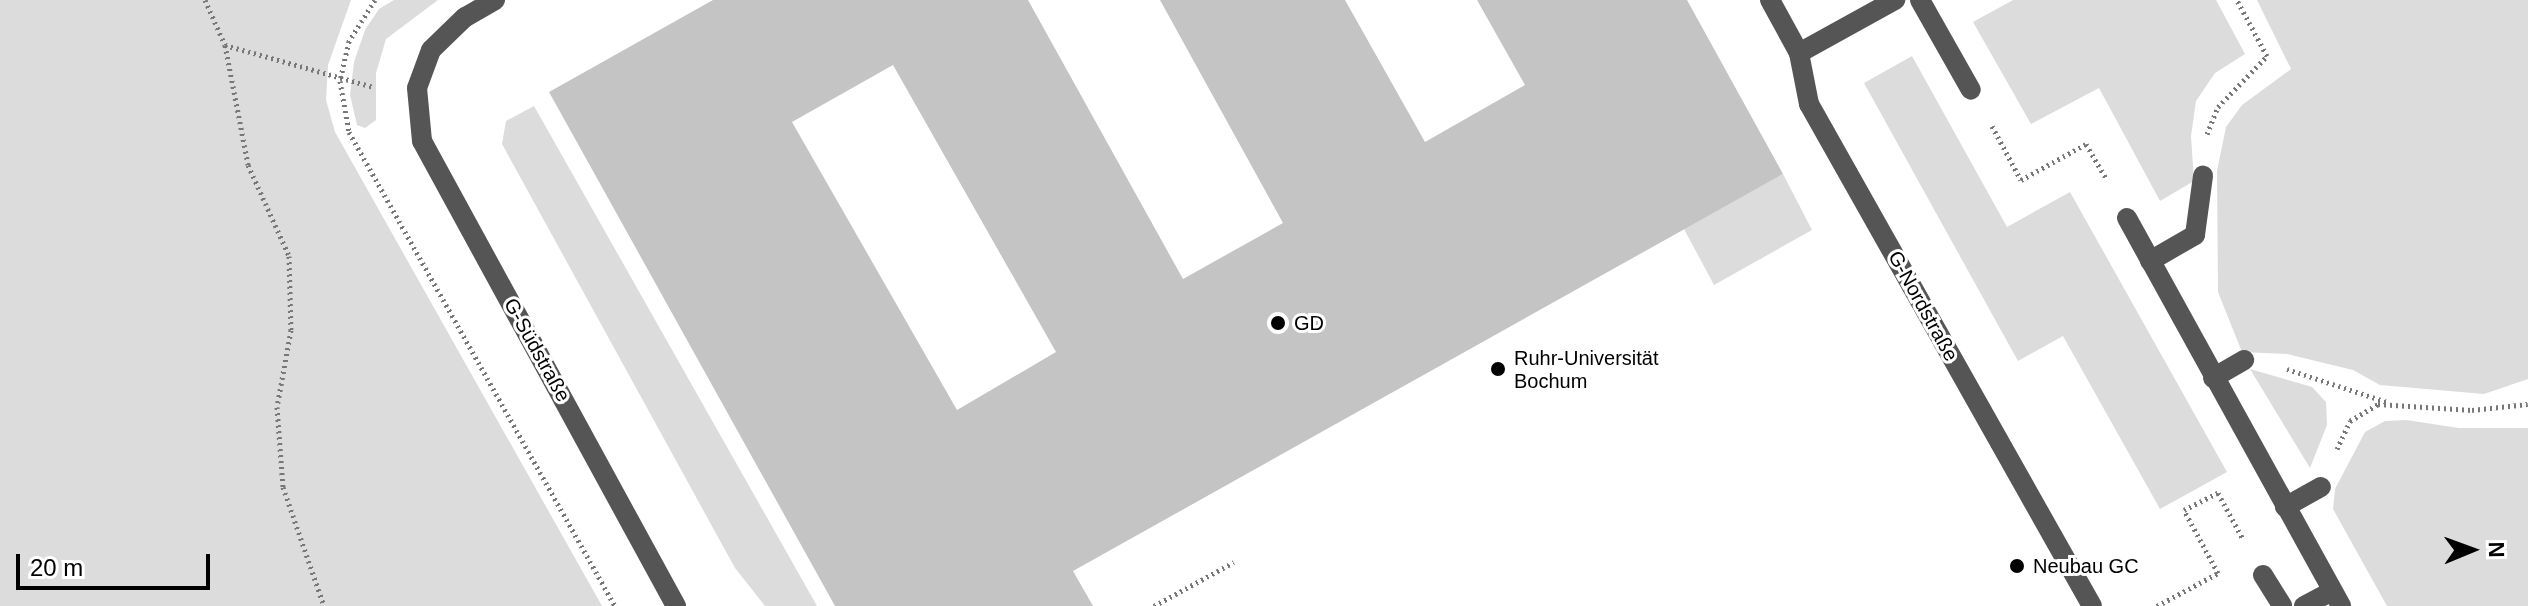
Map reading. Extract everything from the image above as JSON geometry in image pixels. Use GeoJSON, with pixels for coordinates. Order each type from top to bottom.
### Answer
{"type":"FeatureCollection","features":[{"type":"Feature","properties":{"kind":"street"},"geometry":{"type":"LineString","coordinates":[[417,88],[431,50],[465,17],[495,0]]}},
{"type":"Feature","properties":{"kind":"street","name":"G-Nordstraße"},"geometry":{"type":"LineString","coordinates":[[1770,0],[1799,53],[1809,104],[2092,606]]}},
{"type":"Feature","properties":{"kind":"street"},"geometry":{"type":"LineString","coordinates":[[1799,53],[1895,0]]}},
{"type":"Feature","properties":{"kind":"street"},"geometry":{"type":"LineString","coordinates":[[1920,0],[1971,90]]}},
{"type":"Feature","properties":{"kind":"street","name":"G-Südstraße"},"geometry":{"type":"LineString","coordinates":[[417,88],[422,141],[676,606]]}},
{"type":"Feature","properties":{"kind":"street"},"geometry":{"type":"LineString","coordinates":[[2150,261],[2195,235],[2203,176]]}},
{"type":"Feature","properties":{"kind":"street"},"geometry":{"type":"LineString","coordinates":[[2127,218],[2337,598],[2304,606]]}},
{"type":"Feature","properties":{"kind":"street"},"geometry":{"type":"LineString","coordinates":[[2213,378],[2244,360]]}},
{"type":"Feature","properties":{"kind":"street"},"geometry":{"type":"LineString","coordinates":[[2285,507],[2321,487]]}},
{"type":"Feature","properties":{"kind":"street"},"geometry":{"type":"LineString","coordinates":[[2263,575],[2282,606]]}},
{"type":"Feature","properties":{"kind":"path"},"geometry":{"type":"LineString","coordinates":[[205,0],[225,45],[248,165],[289,256],[291,330],[277,407],[283,487],[324,606]]}},
{"type":"Feature","properties":{"kind":"path"},"geometry":{"type":"LineString","coordinates":[[375,0],[349,41],[340,81],[349,132],[615,606]]}},
{"type":"Feature","properties":{"kind":"path"},"geometry":{"type":"LineString","coordinates":[[2203,176],[2203,144],[2218,107],[2267,56],[2237,0]]}},
{"type":"Feature","properties":{"kind":"path"},"geometry":{"type":"LineString","coordinates":[[225,45],[340,81],[417,88]]}},
{"type":"Feature","properties":{"kind":"path"},"geometry":{"type":"LineString","coordinates":[[1999,139],[2021,180],[2086,144],[2104,176]]}},
{"type":"Feature","properties":{"kind":"path"},"geometry":{"type":"LineString","coordinates":[[2331,382],[2388,402],[2472,410],[2528,404]]}},
{"type":"Feature","properties":{"kind":"path"},"geometry":{"type":"LineString","coordinates":[[2350,421],[2388,402]]}},
{"type":"Feature","properties":{"kind":"path"},"geometry":{"type":"LineString","coordinates":[[2157,606],[2218,573],[2184,510],[2218,493],[2263,575]]}},
{"type":"Feature","properties":{"kind":"path"},"geometry":{"type":"LineString","coordinates":[[1154,606],[1234,562]]}},
{"type":"Feature","properties":{"kind":"shaded area"},"geometry":{"type":"Polygon","coordinates":[[[0,0],[351,0],[328,65],[326,100],[335,132],[602,606],[0,606],[0,0]]]}},
{"type":"Feature","properties":{"kind":"shaded area"},"geometry":{"type":"Polygon","coordinates":[[[394,0],[438,0],[386,39],[376,73],[376,120],[365,128],[357,125],[350,95],[354,62],[365,30],[379,9],[394,0]]]}},
{"type":"Feature","properties":{"kind":"shaded area"},"geometry":{"type":"Polygon","coordinates":[[[2013,0],[2216,0],[2245,54],[2215,73],[2196,101],[2191,136],[2194,181],[2160,201],[2099,88],[2031,124],[1973,22],[2013,0]]]}},
{"type":"Feature","properties":{"kind":"shaded area"},"geometry":{"type":"Polygon","coordinates":[[[2257,0],[2528,0],[2528,379],[2484,394],[2380,385],[2353,370],[2287,354],[2242,352],[2218,292],[2217,171],[2226,127],[2242,105],[2291,69],[2257,0]]]}},
{"type":"Feature","properties":{"kind":"shaded area"},"geometry":{"type":"Polygon","coordinates":[[[1912,56],[2007,227],[2070,192],[2227,472],[2160,509],[2063,336],[2018,361],[1864,83],[1912,56]]]}},
{"type":"Feature","properties":{"kind":"shaded area"},"geometry":{"type":"Polygon","coordinates":[[[534,106],[817,606],[765,606],[735,568],[502,144],[506,121],[534,106]]]}},
{"type":"Feature","properties":{"kind":"shaded area"},"geometry":{"type":"Polygon","coordinates":[[[1783,174],[1812,230],[1714,285],[1684,229],[1783,174]]]}},
{"type":"Feature","properties":{"kind":"shaded area"},"geometry":{"type":"Polygon","coordinates":[[[2250,369],[2312,387],[2326,402],[2327,425],[2310,468],[2250,369]]]}},
{"type":"Feature","properties":{"kind":"shaded area"},"geometry":{"type":"Polygon","coordinates":[[[2406,420],[2459,428],[2528,428],[2528,606],[2387,606],[2333,509],[2335,489],[2365,432],[2385,421],[2406,420]]]}},
{"type":"Feature","properties":{"kind":"building","name":"GD"},"geometry":{"type":"Polygon","coordinates":[[[713,0],[1028,0],[1183,279],[1283,223],[1160,0],[1345,0],[1425,142],[1525,85],[1477,0],[1687,0],[1783,174],[1073,571],[1093,606],[835,606],[549,92],[713,0]],[[893,65],[792,122],[957,410],[1056,352],[893,65]]]}},
{"type":"Feature","properties":{"kind":"place","name":"GD"},"geometry":{"type":"Point","coordinates":[1278,323]}},
{"type":"Feature","properties":{"kind":"place","name":"Ruhr-Universität Bochum"},"geometry":{"type":"Point","coordinates":[1498,369]}},
{"type":"Feature","properties":{"kind":"place","name":"Neubau GC"},"geometry":{"type":"Point","coordinates":[2017,566]}}]}
